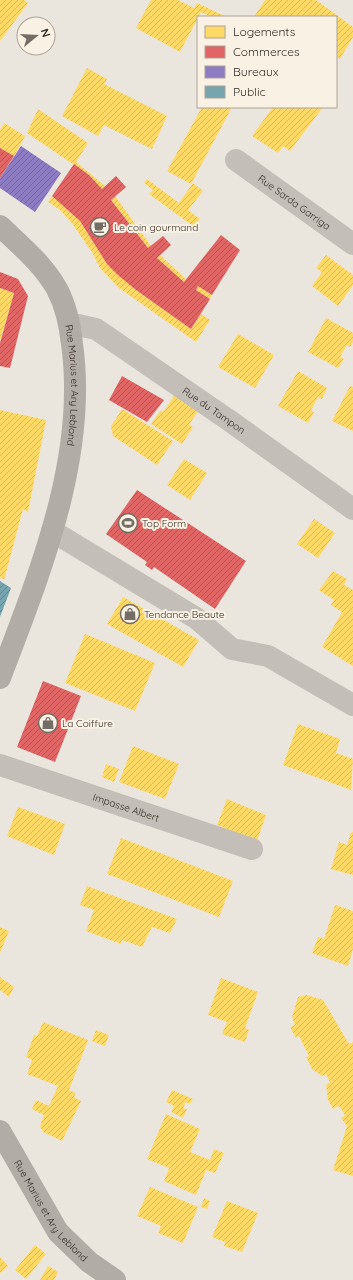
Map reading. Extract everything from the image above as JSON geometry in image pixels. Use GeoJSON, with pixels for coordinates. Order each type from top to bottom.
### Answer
{"type":"FeatureCollection","features":[{"type":"Feature","properties":{"kind":"main road","name":"Rue Marius et Ary Leblond"},"geometry":{"type":"LineString","coordinates":[[0,226],[41,265],[57,289],[69,323],[75,362],[76,405],[70,459],[52,531],[35,585],[0,678]]}},
{"type":"Feature","properties":{"kind":"main road","name":"Rue Marius et Ary Leblond"},"geometry":{"type":"LineString","coordinates":[[0,1131],[58,1232],[89,1262],[114,1280]]}},
{"type":"Feature","properties":{"kind":"street","name":"Rue Sarda Garriga"},"geometry":{"type":"LineString","coordinates":[[236,160],[353,244]]}},
{"type":"Feature","properties":{"kind":"street","name":"Rue du Tampon"},"geometry":{"type":"LineString","coordinates":[[69,323],[96,329],[230,421],[353,509]]}},
{"type":"Feature","properties":{"kind":"street"},"geometry":{"type":"LineString","coordinates":[[52,531],[196,618],[232,649],[268,656],[353,705]]}},
{"type":"Feature","properties":{"kind":"street","name":"Impasse Albert"},"geometry":{"type":"LineString","coordinates":[[0,765],[252,849]]}},
{"type":"Feature","properties":{"kind":"building: Logements"},"geometry":{"type":"Polygon","coordinates":[[[0,0],[24,0],[28,3],[18,16],[16,16],[16,19],[0,41],[0,0]]]}},
{"type":"Feature","properties":{"kind":"building: Logements"},"geometry":{"type":"Polygon","coordinates":[[[151,0],[178,0],[194,8],[197,3],[225,16],[210,16],[201,12],[199,16],[197,16],[197,20],[180,52],[136,28],[151,0]]]}},
{"type":"Feature","properties":{"kind":"building: Logements"},"geometry":{"type":"Polygon","coordinates":[[[265,0],[316,0],[353,27],[353,37],[340,59],[337,57],[337,16],[255,16],[265,0]]]}},
{"type":"Feature","properties":{"kind":"building: Logements"},"geometry":{"type":"Polygon","coordinates":[[[87,68],[107,79],[104,84],[167,116],[152,149],[104,125],[98,136],[62,116],[87,68]]]}},
{"type":"Feature","properties":{"kind":"building: Logements"},"geometry":{"type":"Polygon","coordinates":[[[201,108],[231,108],[191,184],[167,171],[201,108]]]}},
{"type":"Feature","properties":{"kind":"building: Logements"},"geometry":{"type":"Polygon","coordinates":[[[272,108],[322,108],[290,151],[283,146],[278,153],[252,136],[272,108]]]}},
{"type":"Feature","properties":{"kind":"building: Logements"},"geometry":{"type":"Polygon","coordinates":[[[38,109],[88,143],[76,162],[105,186],[102,189],[89,175],[27,133],[38,109]]]}},
{"type":"Feature","properties":{"kind":"building: Logements"},"geometry":{"type":"Polygon","coordinates":[[[4,123],[25,136],[14,156],[0,148],[0,130],[4,123]]]}},
{"type":"Feature","properties":{"kind":"building: Logements"},"geometry":{"type":"Polygon","coordinates":[[[147,179],[179,203],[193,183],[203,191],[188,210],[200,219],[193,226],[149,194],[153,190],[144,183],[147,179]]]}},
{"type":"Feature","properties":{"kind":"building: Logements"},"geometry":{"type":"Polygon","coordinates":[[[52,196],[80,221],[107,264],[136,290],[191,329],[201,314],[210,320],[196,342],[119,288],[100,268],[92,252],[71,222],[60,210],[48,202],[52,196]]]}},
{"type":"Feature","properties":{"kind":"building: Logements"},"geometry":{"type":"Polygon","coordinates":[[[115,196],[151,246],[148,248],[111,200],[115,196]]]}},
{"type":"Feature","properties":{"kind":"building: Logements"},"geometry":{"type":"Polygon","coordinates":[[[160,255],[186,279],[184,282],[157,258],[160,255]]]}},
{"type":"Feature","properties":{"kind":"building: Logements"},"geometry":{"type":"Polygon","coordinates":[[[326,255],[353,275],[353,285],[338,306],[312,286],[322,272],[316,268],[326,255]]]}},
{"type":"Feature","properties":{"kind":"building: Logements"},"geometry":{"type":"Polygon","coordinates":[[[198,286],[212,295],[210,299],[196,290],[198,286]]]}},
{"type":"Feature","properties":{"kind":"building: Logements"},"geometry":{"type":"Polygon","coordinates":[[[0,288],[14,293],[0,341],[0,288]]]}},
{"type":"Feature","properties":{"kind":"building: Logements"},"geometry":{"type":"Polygon","coordinates":[[[326,318],[353,333],[353,342],[350,347],[347,345],[340,357],[344,359],[338,368],[308,352],[326,318]]]}},
{"type":"Feature","properties":{"kind":"building: Logements"},"geometry":{"type":"Polygon","coordinates":[[[238,334],[274,355],[255,388],[218,367],[238,334]]]}},
{"type":"Feature","properties":{"kind":"building: Logements"},"geometry":{"type":"Polygon","coordinates":[[[298,371],[327,388],[322,399],[318,397],[311,410],[314,412],[308,423],[278,406],[298,371]]]}},
{"type":"Feature","properties":{"kind":"building: Logements"},"geometry":{"type":"Polygon","coordinates":[[[350,386],[353,387],[353,431],[332,421],[350,386]]]}},
{"type":"Feature","properties":{"kind":"building: Logements"},"geometry":{"type":"Polygon","coordinates":[[[176,393],[200,408],[189,425],[193,427],[182,444],[151,424],[161,410],[163,412],[176,393]]]}},
{"type":"Feature","properties":{"kind":"building: Logements"},"geometry":{"type":"Polygon","coordinates":[[[122,409],[173,441],[157,465],[113,436],[111,426],[122,409]]]}},
{"type":"Feature","properties":{"kind":"building: Logements"},"geometry":{"type":"Polygon","coordinates":[[[0,410],[46,420],[28,512],[23,509],[4,580],[0,577],[0,410]]]}},
{"type":"Feature","properties":{"kind":"building: Logements"},"geometry":{"type":"Polygon","coordinates":[[[184,459],[207,473],[190,500],[167,485],[184,459]]]}},
{"type":"Feature","properties":{"kind":"building: Logements"},"geometry":{"type":"Polygon","coordinates":[[[314,519],[335,533],[318,558],[297,544],[314,519]]]}},
{"type":"Feature","properties":{"kind":"building: Logements"},"geometry":{"type":"Polygon","coordinates":[[[333,571],[347,579],[344,585],[353,590],[353,666],[322,647],[342,612],[331,605],[334,600],[319,590],[333,571]]]}},
{"type":"Feature","properties":{"kind":"building: Logements"},"geometry":{"type":"Polygon","coordinates":[[[123,597],[199,640],[183,667],[107,624],[123,597]]]}},
{"type":"Feature","properties":{"kind":"building: Logements"},"geometry":{"type":"Polygon","coordinates":[[[85,634],[155,663],[135,711],[65,683],[85,634]]]}},
{"type":"Feature","properties":{"kind":"building: Logements"},"geometry":{"type":"Polygon","coordinates":[[[298,724],[340,739],[336,753],[353,759],[351,790],[283,765],[298,724]]]}},
{"type":"Feature","properties":{"kind":"building: Logements"},"geometry":{"type":"Polygon","coordinates":[[[133,746],[179,764],[165,799],[119,782],[133,746]]]}},
{"type":"Feature","properties":{"kind":"building: Logements"},"geometry":{"type":"Polygon","coordinates":[[[106,764],[119,769],[114,782],[102,777],[106,764]]]}},
{"type":"Feature","properties":{"kind":"building: Logements"},"geometry":{"type":"Polygon","coordinates":[[[227,799],[266,815],[257,841],[217,825],[227,799]]]}},
{"type":"Feature","properties":{"kind":"building: Logements"},"geometry":{"type":"Polygon","coordinates":[[[18,807],[65,824],[54,855],[7,836],[18,807]]]}},
{"type":"Feature","properties":{"kind":"building: Logements"},"geometry":{"type":"Polygon","coordinates":[[[351,832],[353,832],[353,875],[331,869],[339,842],[347,845],[351,832]]]}},
{"type":"Feature","properties":{"kind":"building: Logements"},"geometry":{"type":"Polygon","coordinates":[[[121,838],[233,881],[219,917],[107,874],[121,838]]]}},
{"type":"Feature","properties":{"kind":"building: Logements"},"geometry":{"type":"Polygon","coordinates":[[[87,886],[177,919],[170,933],[152,927],[142,947],[122,940],[121,944],[86,931],[94,910],[80,905],[87,886]]]}},
{"type":"Feature","properties":{"kind":"building: Logements"},"geometry":{"type":"Polygon","coordinates":[[[335,905],[353,911],[353,949],[348,966],[312,953],[318,937],[324,939],[335,905]]]}},
{"type":"Feature","properties":{"kind":"building: Logements"},"geometry":{"type":"Polygon","coordinates":[[[0,927],[9,931],[0,953],[0,927]]]}},
{"type":"Feature","properties":{"kind":"building: Logements"},"geometry":{"type":"Polygon","coordinates":[[[0,977],[14,987],[9,997],[0,990],[0,977]]]}},
{"type":"Feature","properties":{"kind":"building: Logements"},"geometry":{"type":"Polygon","coordinates":[[[221,978],[258,992],[245,1028],[249,1030],[245,1042],[222,1034],[227,1022],[208,1015],[221,978]]]}},
{"type":"Feature","properties":{"kind":"building: Logements"},"geometry":{"type":"Polygon","coordinates":[[[307,995],[323,1000],[349,1044],[353,1042],[353,1176],[333,1170],[347,1126],[341,1118],[345,1115],[339,1106],[333,1109],[328,1100],[326,1085],[330,1082],[326,1074],[322,1076],[312,1069],[306,1057],[309,1056],[299,1036],[296,1038],[290,1027],[295,1025],[292,1017],[298,997],[307,995]]]}},
{"type":"Feature","properties":{"kind":"building: Logements"},"geometry":{"type":"Polygon","coordinates":[[[43,1022],[88,1040],[69,1090],[76,1093],[74,1097],[81,1101],[62,1141],[43,1132],[40,1126],[44,1115],[32,1109],[36,1100],[49,1106],[58,1086],[27,1074],[32,1060],[26,1057],[34,1035],[37,1036],[43,1022]]]}},
{"type":"Feature","properties":{"kind":"building: Logements"},"geometry":{"type":"Polygon","coordinates":[[[96,1030],[109,1035],[105,1046],[92,1041],[96,1030]]]}},
{"type":"Feature","properties":{"kind":"building: Logements"},"geometry":{"type":"Polygon","coordinates":[[[172,1090],[193,1099],[190,1104],[186,1102],[183,1108],[187,1109],[183,1118],[171,1112],[174,1106],[166,1102],[172,1090]]]}},
{"type":"Feature","properties":{"kind":"building: Logements"},"geometry":{"type":"Polygon","coordinates":[[[166,1114],[200,1129],[190,1152],[210,1160],[214,1149],[224,1153],[215,1173],[206,1170],[196,1195],[164,1181],[169,1168],[147,1159],[166,1114]]]}},
{"type":"Feature","properties":{"kind":"building: Logements"},"geometry":{"type":"Polygon","coordinates":[[[150,1187],[198,1207],[183,1243],[158,1233],[161,1226],[137,1216],[150,1187]]]}},
{"type":"Feature","properties":{"kind":"building: Logements"},"geometry":{"type":"Polygon","coordinates":[[[204,1198],[210,1201],[207,1209],[201,1207],[204,1198]]]}},
{"type":"Feature","properties":{"kind":"building: Logements"},"geometry":{"type":"Polygon","coordinates":[[[227,1201],[258,1213],[242,1252],[224,1246],[225,1242],[212,1237],[227,1201]]]}},
{"type":"Feature","properties":{"kind":"building: Logements"},"geometry":{"type":"Polygon","coordinates":[[[35,1245],[46,1254],[26,1279],[15,1270],[35,1245]]]}},
{"type":"Feature","properties":{"kind":"building: Logements"},"geometry":{"type":"Polygon","coordinates":[[[0,1257],[8,1266],[0,1273],[0,1257]]]}},
{"type":"Feature","properties":{"kind":"building: Logements"},"geometry":{"type":"Polygon","coordinates":[[[48,1266],[58,1272],[54,1280],[40,1280],[48,1266]]]}},
{"type":"Feature","properties":{"kind":"building: Commerces"},"geometry":{"type":"Polygon","coordinates":[[[0,148],[14,156],[0,178],[0,148]]]}},
{"type":"Feature","properties":{"kind":"building: Commerces"},"geometry":{"type":"Polygon","coordinates":[[[74,164],[89,175],[102,189],[116,176],[126,187],[111,200],[148,248],[163,236],[171,245],[157,258],[184,282],[221,235],[240,250],[212,295],[198,286],[196,290],[210,299],[191,329],[136,290],[118,275],[107,264],[80,221],[52,196],[74,164]]]}},
{"type":"Feature","properties":{"kind":"building: Commerces"},"geometry":{"type":"Polygon","coordinates":[[[0,272],[18,279],[28,296],[10,368],[0,366],[0,343],[14,293],[0,288],[0,272]]]}},
{"type":"Feature","properties":{"kind":"building: Commerces"},"geometry":{"type":"Polygon","coordinates":[[[122,376],[164,400],[147,422],[109,400],[122,376]]]}},
{"type":"Feature","properties":{"kind":"building: Commerces"},"geometry":{"type":"Polygon","coordinates":[[[137,490],[246,561],[215,609],[154,567],[152,570],[145,565],[147,562],[106,534],[137,490]]]}},
{"type":"Feature","properties":{"kind":"building: Commerces"},"geometry":{"type":"Polygon","coordinates":[[[43,681],[81,696],[55,762],[17,747],[43,681]]]}},
{"type":"Feature","properties":{"kind":"building: Bureaux"},"geometry":{"type":"Polygon","coordinates":[[[21,146],[61,173],[35,212],[0,188],[0,178],[21,146]]]}},
{"type":"Feature","properties":{"kind":"building: Public"},"geometry":{"type":"Polygon","coordinates":[[[0,581],[11,588],[0,617],[0,581]]]}},
{"type":"Feature","properties":{"kind":"place","name":"Le coin gourmand"},"geometry":{"type":"Point","coordinates":[100,227]}},
{"type":"Feature","properties":{"kind":"place","name":"Top Form"},"geometry":{"type":"Point","coordinates":[128,523]}},
{"type":"Feature","properties":{"kind":"place","name":"Tendance Beaute"},"geometry":{"type":"Point","coordinates":[130,614]}},
{"type":"Feature","properties":{"kind":"place","name":"La Coiffure"},"geometry":{"type":"Point","coordinates":[48,723]}}]}
